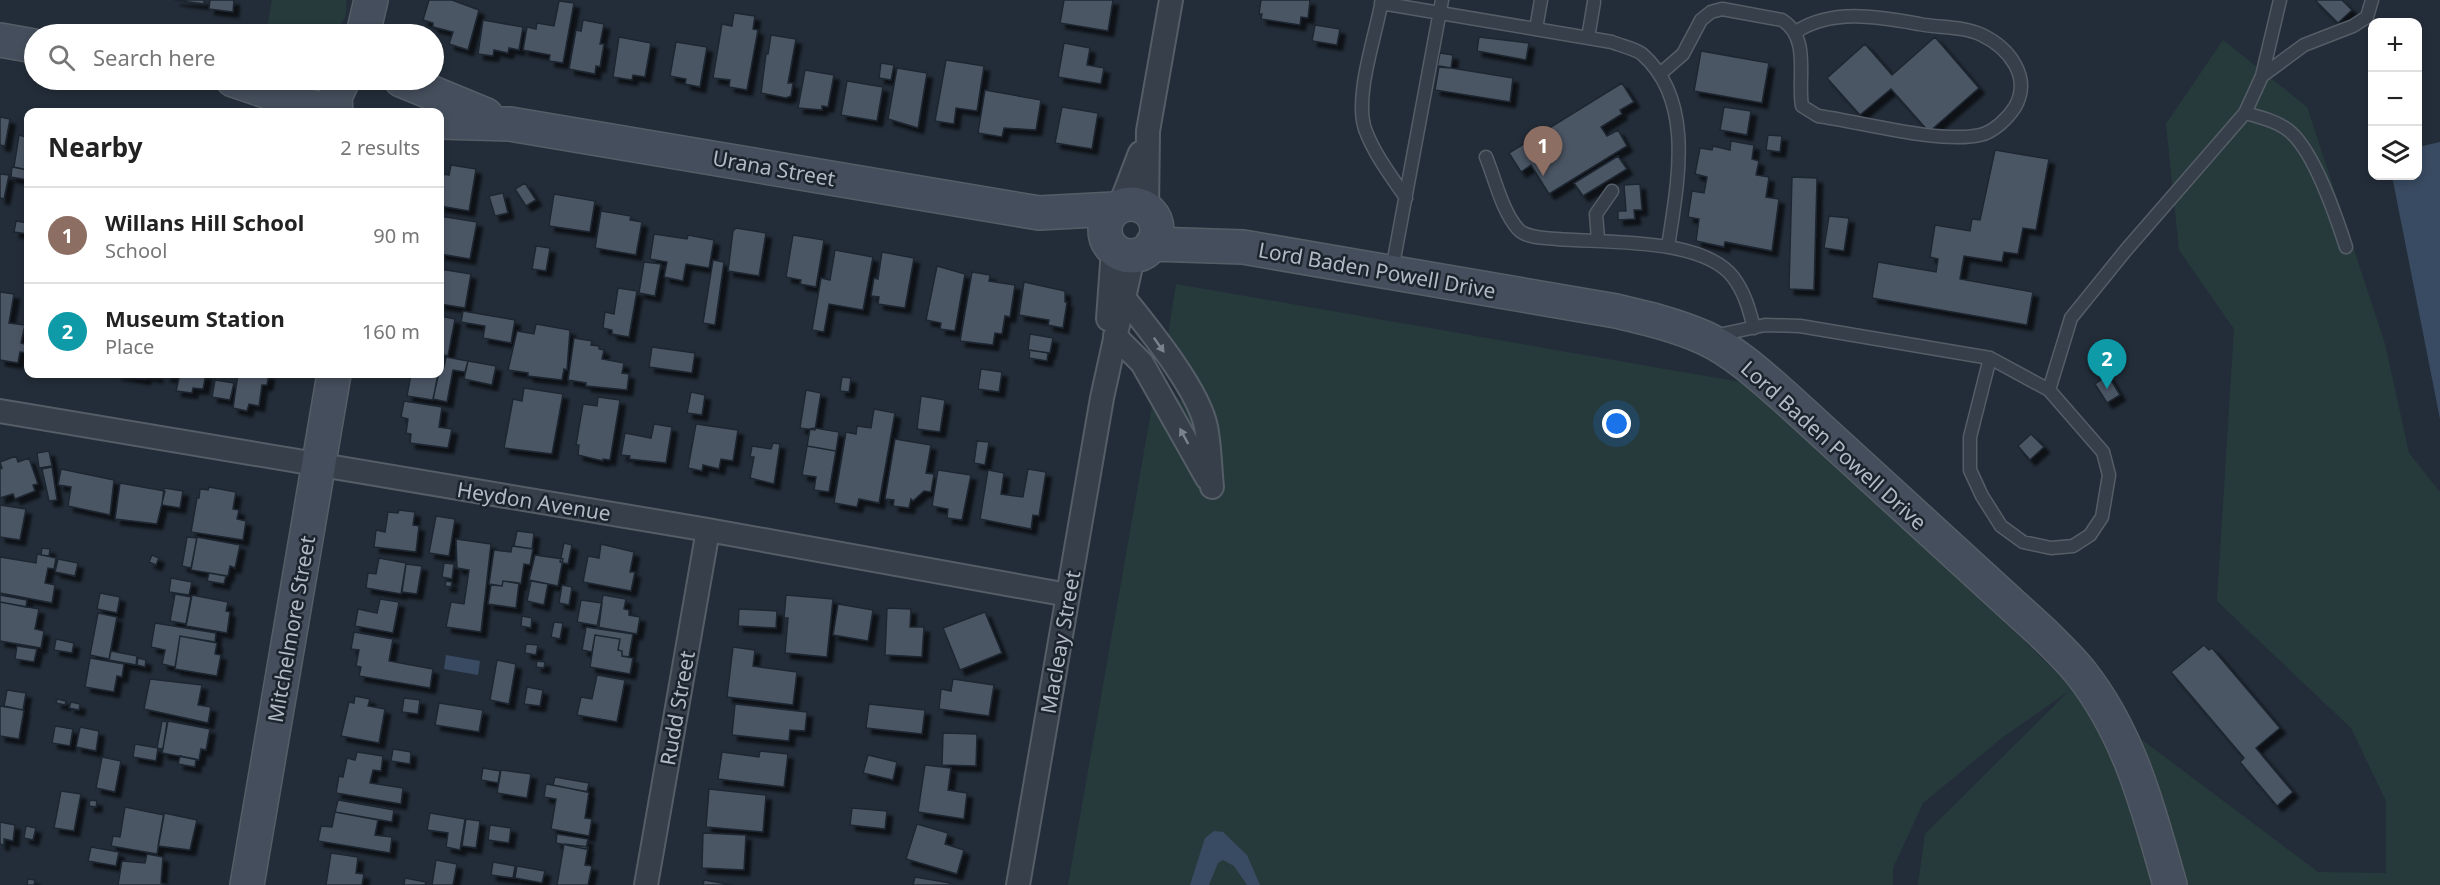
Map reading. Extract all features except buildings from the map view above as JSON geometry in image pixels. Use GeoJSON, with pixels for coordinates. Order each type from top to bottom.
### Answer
{"type":"FeatureCollection","features":[{"type":"Feature","properties":{"kind":"street"},"geometry":{"type":"LineString","coordinates":[[365,24],[371,0]]}},
{"type":"Feature","properties":{"kind":"street"},"geometry":{"type":"LineString","coordinates":[[380,0],[384,24]]}},
{"type":"Feature","properties":{"kind":"street","name":"Macleay Street"},"geometry":{"type":"LineString","coordinates":[[1018,885],[1170,0]]}},
{"type":"Feature","properties":{"kind":"street"},"geometry":{"type":"LineString","coordinates":[[0,40],[24,44]]}},
{"type":"Feature","properties":{"kind":"street"},"geometry":{"type":"LineString","coordinates":[[265,90],[316,108]]}},
{"type":"Feature","properties":{"kind":"street"},"geometry":{"type":"LineString","coordinates":[[336,108],[335,97],[338,90]]}},
{"type":"Feature","properties":{"kind":"street"},"geometry":{"type":"LineString","coordinates":[[404,90],[408,98],[407,108]]}},
{"type":"Feature","properties":{"kind":"street","name":"Urana Street"},"geometry":{"type":"LineString","coordinates":[[425,90],[510,124]]}},
{"type":"Feature","properties":{"kind":"street","name":"Urana Street"},"geometry":{"type":"LineString","coordinates":[[444,122],[510,124],[1130,228]]}},
{"type":"Feature","properties":{"kind":"street","name":"Macleay Street"},"geometry":{"type":"LineString","coordinates":[[1102,398],[1124,298],[1130,228]]}},
{"type":"Feature","properties":{"kind":"street","name":"Lord Baden Powell Drive"},"geometry":{"type":"LineString","coordinates":[[1130,228],[1616,311],[1658,321],[1706,338],[1749,366],[1786,398],[2043,633],[2081,673],[2109,714],[2133,761],[2170,885]]}},
{"type":"Feature","properties":{"kind":"street"},"geometry":{"type":"LineString","coordinates":[[1115,336],[1142,363],[1212,488],[1206,426],[1200,410],[1184,381],[1124,298]]}},
{"type":"Feature","properties":{"kind":"street","name":"Mitchelmore Street"},"geometry":{"type":"LineString","coordinates":[[247,885],[333,378]]}},
{"type":"Feature","properties":{"kind":"street","name":"Heydon Avenue"},"geometry":{"type":"LineString","coordinates":[[0,411],[708,530],[1068,595]]}},
{"type":"Feature","properties":{"kind":"street","name":"Rudd Street"},"geometry":{"type":"LineString","coordinates":[[646,885],[708,530]]}},
{"type":"Feature","properties":{"kind":"lane"},"geometry":{"type":"LineString","coordinates":[[1392,273],[1442,0]]}},
{"type":"Feature","properties":{"kind":"lane"},"geometry":{"type":"LineString","coordinates":[[1536,29],[1541,0]]}},
{"type":"Feature","properties":{"kind":"lane"},"geometry":{"type":"LineString","coordinates":[[2049,390],[2071,318],[2126,250],[2245,113],[2262,76],[2280,0]]}},
{"type":"Feature","properties":{"kind":"lane"},"geometry":{"type":"LineString","coordinates":[[2262,76],[2304,45],[2353,26],[2367,17],[2372,0]]}},
{"type":"Feature","properties":{"kind":"lane"},"geometry":{"type":"LineString","coordinates":[[1406,198],[1373,148],[1364,127],[1362,107],[1381,1],[1612,42],[1640,52],[1660,74],[1678,126],[1676,193],[1668,247]]}},
{"type":"Feature","properties":{"kind":"lane"},"geometry":{"type":"LineString","coordinates":[[1588,38],[1594,2]]}},
{"type":"Feature","properties":{"kind":"lane"},"geometry":{"type":"LineString","coordinates":[[1660,74],[1683,54],[1701,20],[1711,12],[1722,9],[1782,20],[1796,32],[1801,57],[1802,106],[1818,116],[1936,135],[1981,135],[1995,128],[2010,114],[2020,98],[2021,77],[2015,62],[2001,46],[1980,34],[1889,17],[1866,16],[1820,20],[1796,32]]}},
{"type":"Feature","properties":{"kind":"lane"},"geometry":{"type":"LineString","coordinates":[[2245,113],[2273,122],[2289,131],[2307,152],[2346,246]]}},
{"type":"Feature","properties":{"kind":"lane"},"geometry":{"type":"LineString","coordinates":[[1486,157],[1509,213],[1519,231],[1538,238],[1598,239],[1668,247],[1697,255],[1731,275],[1745,295],[1754,328]]}},
{"type":"Feature","properties":{"kind":"lane"},"geometry":{"type":"LineString","coordinates":[[1598,239],[1596,214],[1612,191]]}},
{"type":"Feature","properties":{"kind":"lane"},"geometry":{"type":"LineString","coordinates":[[1706,338],[1754,328],[1800,326],[1990,358],[2049,390],[2103,452],[2109,475],[2102,517],[2090,535],[2073,546],[2051,548],[2024,542],[2001,526],[1982,496],[1970,470],[1970,437],[1990,358]]}},
{"type":"Feature","properties":{"kind":"green space"},"geometry":{"type":"Polygon","coordinates":[[[272,0],[346,0],[346,15],[340,24],[268,24],[272,0]]]}},
{"type":"Feature","properties":{"kind":"green space"},"geometry":{"type":"Polygon","coordinates":[[[2223,40],[2307,107],[2385,344],[2409,453],[2440,492],[2440,885],[1918,885],[1925,834],[2069,691],[2003,737],[1923,803],[1893,868],[1893,885],[1068,885],[1158,372],[1180,401],[1193,399],[1165,355],[1176,284],[1757,385],[2073,688],[2318,872],[2386,873],[2386,801],[2351,728],[2217,601],[2234,329],[2179,250],[2166,124],[2223,40]]]}},
{"type":"Feature","properties":{"kind":"water"},"geometry":{"type":"Polygon","coordinates":[[[2440,142],[2440,419],[2393,180],[2422,180],[2422,146],[2440,142]]]}},
{"type":"Feature","properties":{"kind":"water"},"geometry":{"type":"Polygon","coordinates":[[[446,655],[480,661],[478,675],[444,669],[446,655]]]}},
{"type":"Feature","properties":{"kind":"water"},"geometry":{"type":"Polygon","coordinates":[[[1214,831],[1223,832],[1247,855],[1260,885],[1247,885],[1234,866],[1223,860],[1218,863],[1209,885],[1190,885],[1205,838],[1214,831]]]}},
{"type":"Feature","properties":{"kind":"place","name":"Willans Hill School"},"geometry":{"type":"Point","coordinates":[1543,176]}},
{"type":"Feature","properties":{"kind":"place","name":"Museum Station"},"geometry":{"type":"Point","coordinates":[2107,389]}}]}
